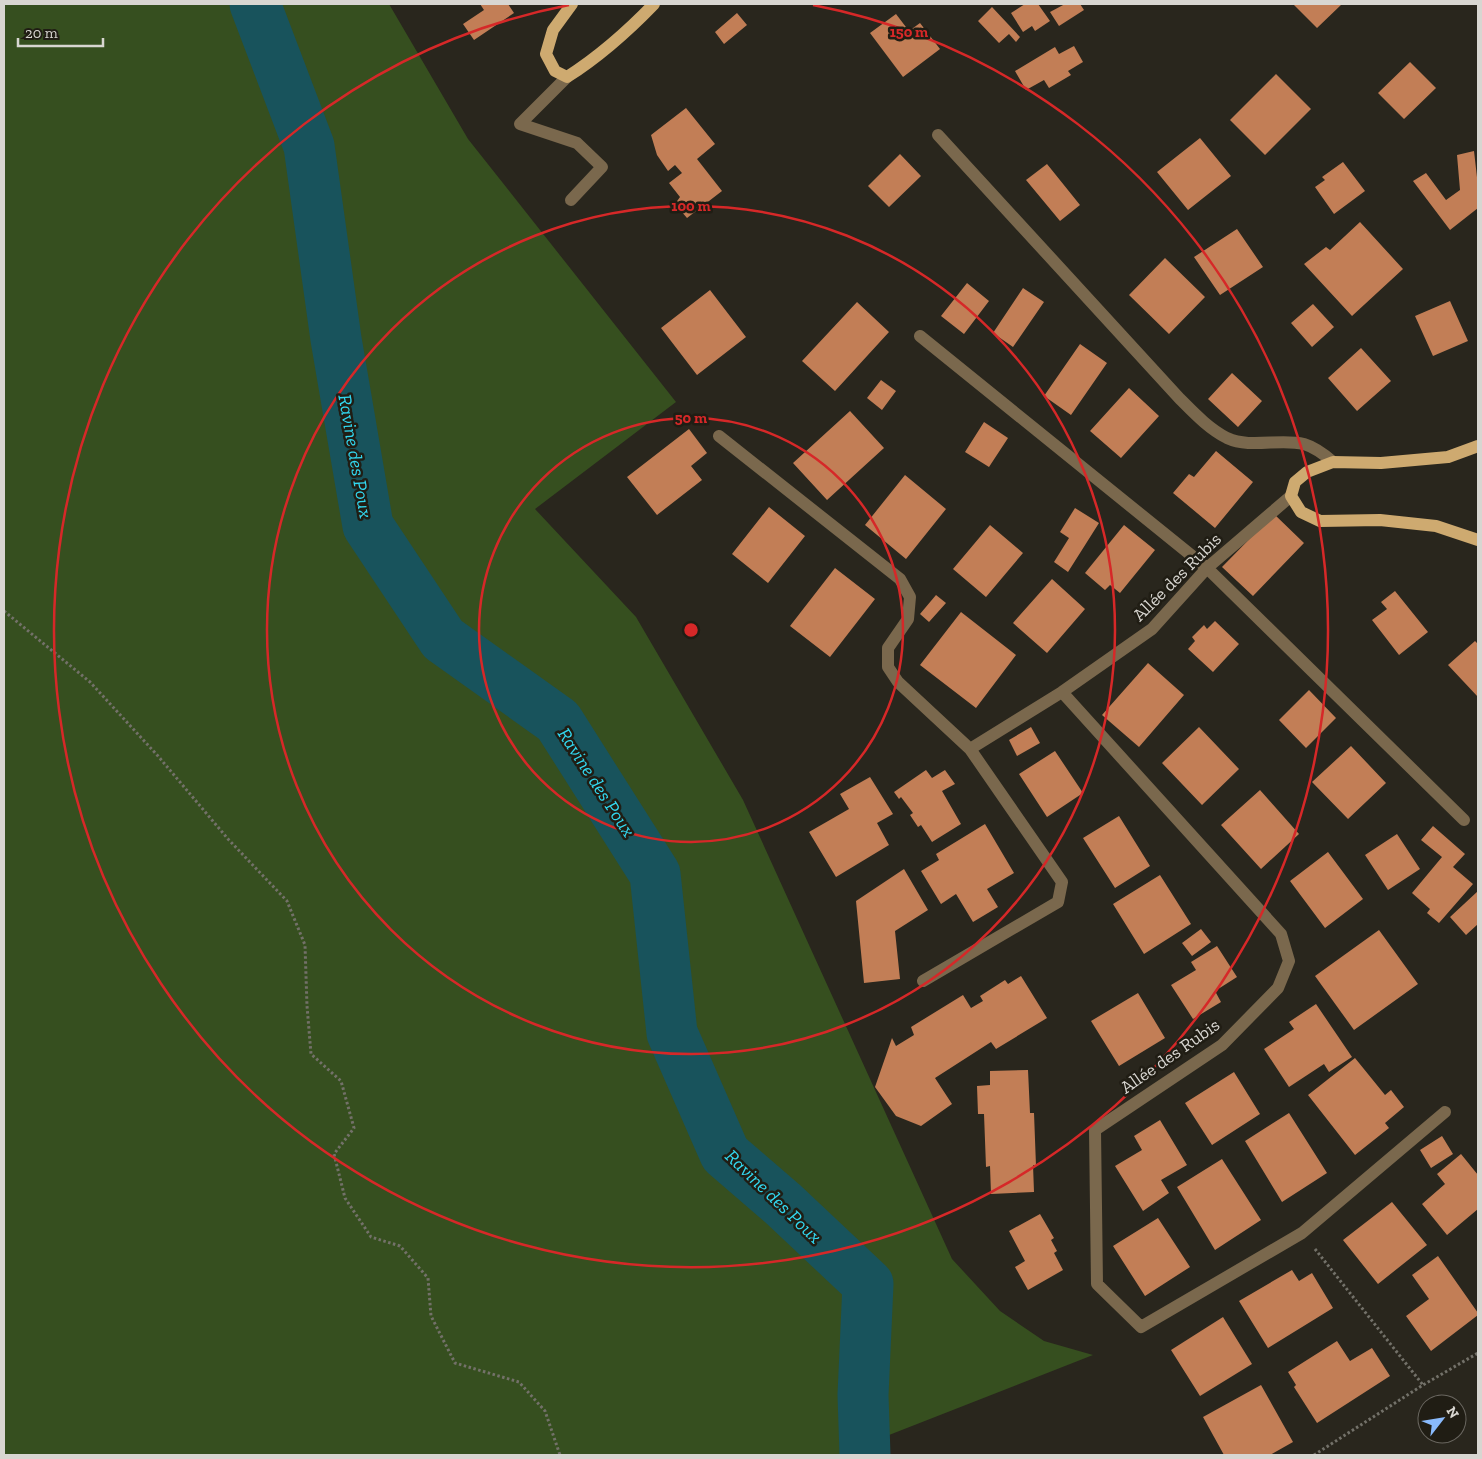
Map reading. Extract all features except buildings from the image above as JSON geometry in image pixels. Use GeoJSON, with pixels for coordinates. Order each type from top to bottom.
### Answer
{"type":"FeatureCollection","features":[{"type":"Feature","properties":{"kind":"main road"},"geometry":{"type":"LineString","coordinates":[[572,4],[553,30],[546,54],[555,71],[567,77],[592,62],[620,38],[654,4]]}},
{"type":"Feature","properties":{"kind":"main road"},"geometry":{"type":"LineString","coordinates":[[1478,446],[1448,457],[1381,462],[1334,462],[1307,472],[1295,482],[1291,496],[1301,512],[1320,521],[1380,520],[1436,526],[1478,540]]}},
{"type":"Feature","properties":{"kind":"street"},"geometry":{"type":"LineString","coordinates":[[567,77],[520,124],[577,143],[602,167],[571,200]]}},
{"type":"Feature","properties":{"kind":"street"},"geometry":{"type":"LineString","coordinates":[[938,135],[1180,399],[1206,424],[1228,438],[1256,443],[1304,444],[1317,450],[1334,462]]}},
{"type":"Feature","properties":{"kind":"street"},"geometry":{"type":"LineString","coordinates":[[920,336],[1207,568],[1464,820]]}},
{"type":"Feature","properties":{"kind":"street"},"geometry":{"type":"LineString","coordinates":[[719,436],[900,579],[910,597],[908,619],[888,648],[888,667],[898,682],[970,749],[1062,882],[1058,902],[923,981]]}},
{"type":"Feature","properties":{"kind":"street","name":"Allée des Rubis"},"geometry":{"type":"LineString","coordinates":[[1291,496],[1207,568],[1152,629],[1062,692],[1281,934],[1288,961],[1278,988],[1222,1045],[1095,1130],[1097,1284],[1141,1327],[1302,1233],[1444,1112]]}},
{"type":"Feature","properties":{"kind":"street"},"geometry":{"type":"LineString","coordinates":[[970,749],[1062,692]]}},
{"type":"Feature","properties":{"kind":"path"},"geometry":{"type":"LineString","coordinates":[[4,611],[90,682],[158,756],[228,840],[287,901],[305,946],[311,1054],[340,1081],[354,1128],[334,1154],[345,1198],[371,1237],[400,1246],[428,1278],[431,1316],[455,1363],[519,1382],[545,1411],[560,1455]]}},
{"type":"Feature","properties":{"kind":"path"},"geometry":{"type":"LineString","coordinates":[[1302,1233],[1423,1386]]}},
{"type":"Feature","properties":{"kind":"path"},"geometry":{"type":"LineString","coordinates":[[1314,1455],[1478,1353]]}},
{"type":"Feature","properties":{"kind":"green space"},"geometry":{"type":"Polygon","coordinates":[[[4,4],[389,4],[468,139],[676,402],[535,509],[636,617],[743,800],[952,1259],[1000,1311],[1044,1341],[1093,1355],[838,1455],[4,1455],[4,4]]]}},
{"type":"Feature","properties":{"kind":"waterway","name":"Ravine des Poux"},"geometry":{"type":"LineString","coordinates":[[255,4],[309,146],[336,339],[368,526],[443,639],[558,721],[655,874],[672,1033],[725,1154],[783,1204],[868,1284],[863,1395],[865,1455]]}}]}
